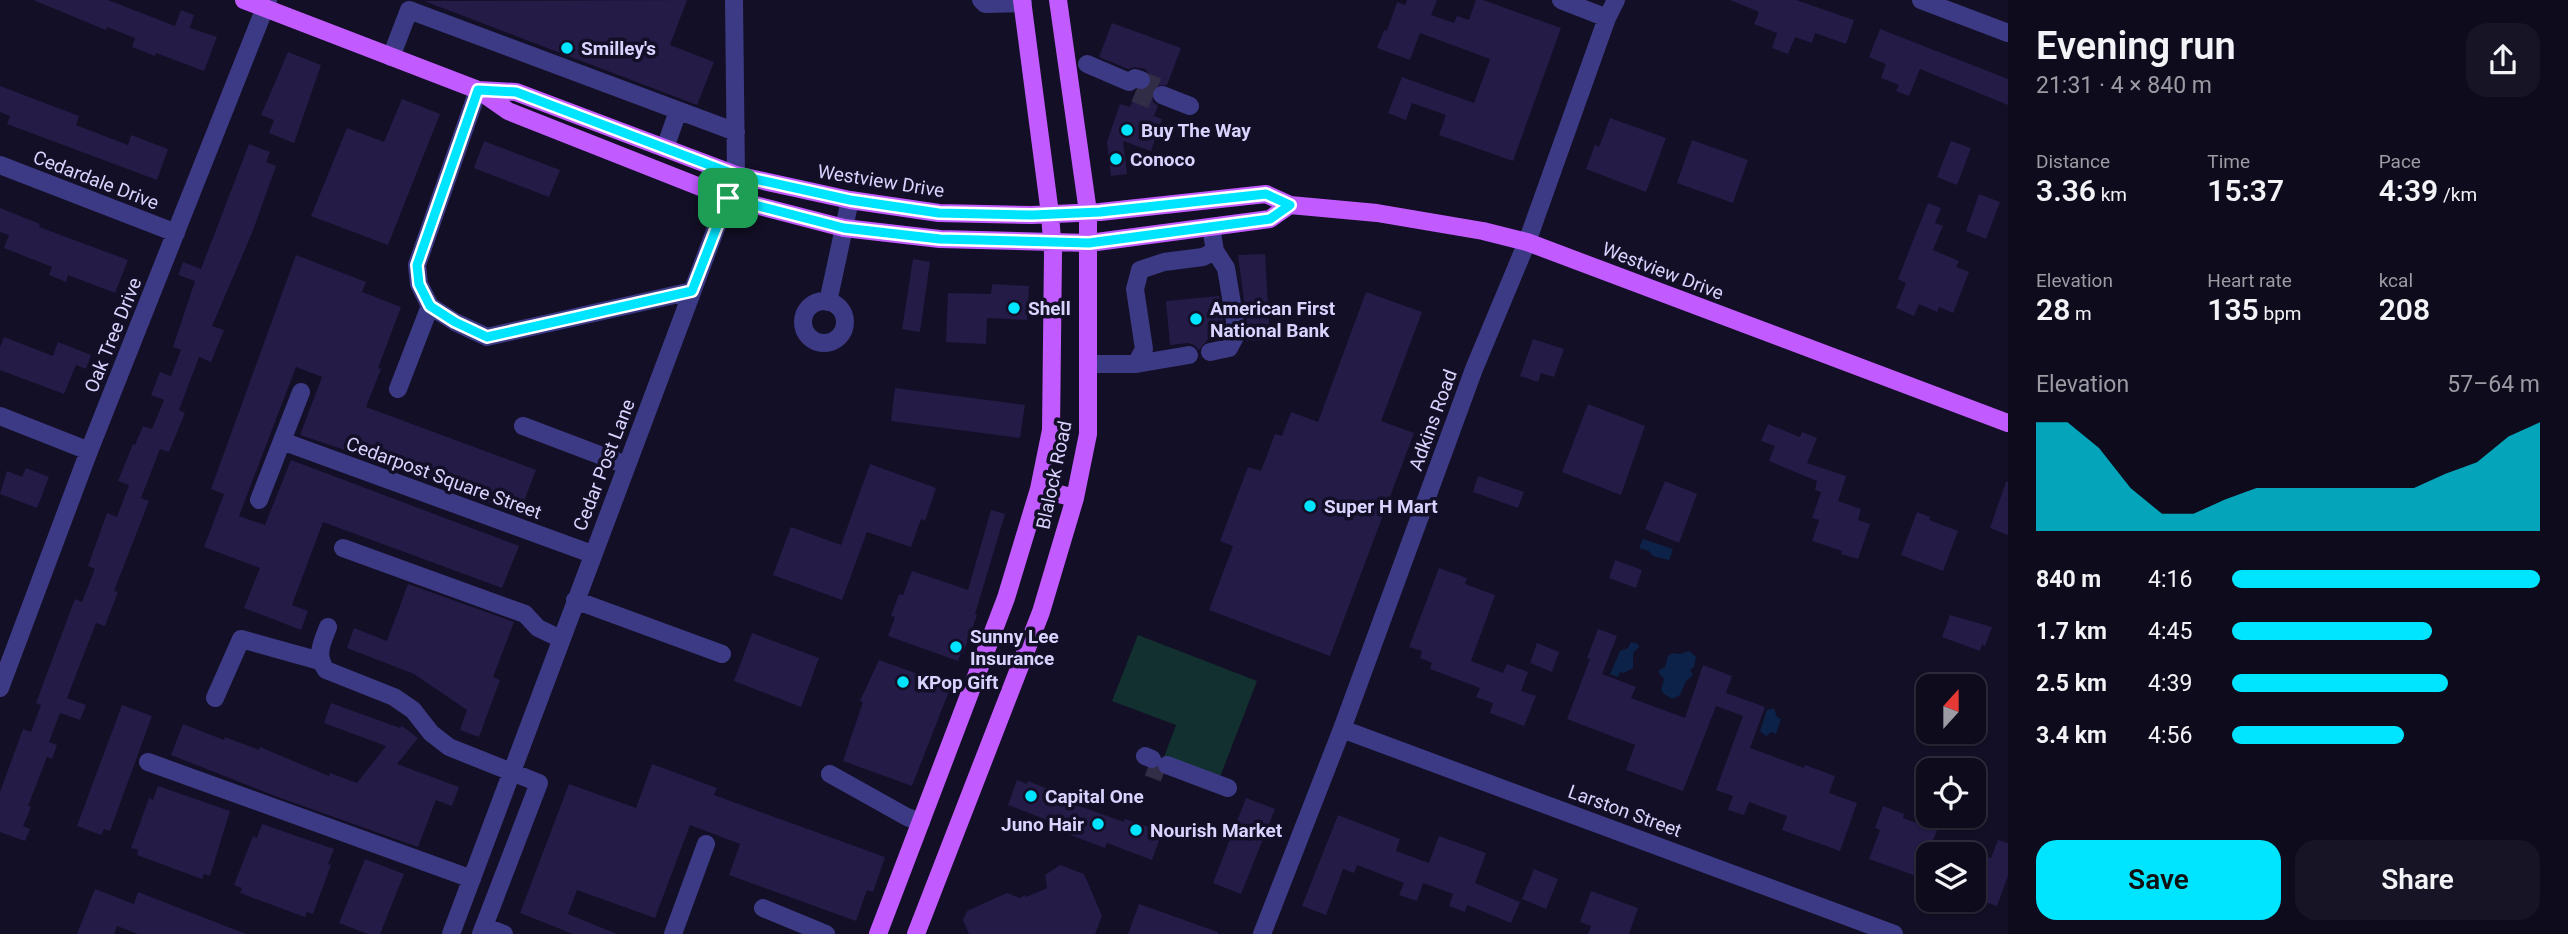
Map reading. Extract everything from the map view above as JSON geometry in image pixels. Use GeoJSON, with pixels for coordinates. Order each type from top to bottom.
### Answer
{"type":"FeatureCollection","features":[{"type":"Feature","properties":{"kind":"main road","name":"Westview Drive"},"geometry":{"type":"LineString","coordinates":[[244,0],[266,4],[391,57],[478,90],[508,111],[728,198],[844,228],[940,239],[1089,243],[1270,219],[1290,205]]}},
{"type":"Feature","properties":{"kind":"main road","name":"Blalock Road"},"geometry":{"type":"LineString","coordinates":[[916,934],[1041,612],[1075,498],[1088,433],[1088,212],[1058,0]]}},
{"type":"Feature","properties":{"kind":"main road","name":"Blalock Road"},"geometry":{"type":"LineString","coordinates":[[878,934],[1006,598],[1039,489],[1051,430],[1052,242],[1023,1]]}},
{"type":"Feature","properties":{"kind":"main road","name":"Westview Drive"},"geometry":{"type":"LineString","coordinates":[[478,90],[516,92],[736,175],[850,200],[939,213],[1088,212],[1266,194],[1290,205],[1377,213],[1483,231],[1527,242],[2008,423]]}},
{"type":"Feature","properties":{"kind":"main road"},"geometry":{"type":"LineString","coordinates":[[1039,489],[1075,498]]}},
{"type":"Feature","properties":{"kind":"street","name":"Cedar Post Lane"},"geometry":{"type":"LineString","coordinates":[[451,934],[736,175],[734,0]]}},
{"type":"Feature","properties":{"kind":"street"},"geometry":{"type":"LineString","coordinates":[[981,0],[985,4],[1023,1]]}},
{"type":"Feature","properties":{"kind":"street"},"geometry":{"type":"LineString","coordinates":[[1562,0],[1607,18]]}},
{"type":"Feature","properties":{"kind":"street","name":"Adkins Road"},"geometry":{"type":"LineString","coordinates":[[1262,934],[1342,729],[1474,369],[1527,242],[1607,18],[1616,0]]}},
{"type":"Feature","properties":{"kind":"street"},"geometry":{"type":"LineString","coordinates":[[1921,0],[2008,33]]}},
{"type":"Feature","properties":{"kind":"street","name":"Oak Tree Drive"},"geometry":{"type":"LineString","coordinates":[[0,688],[4,663],[266,4]]}},
{"type":"Feature","properties":{"kind":"street"},"geometry":{"type":"LineString","coordinates":[[391,57],[409,10],[736,132]]}},
{"type":"Feature","properties":{"kind":"street"},"geometry":{"type":"LineString","coordinates":[[1087,64],[1136,85]]}},
{"type":"Feature","properties":{"kind":"street"},"geometry":{"type":"LineString","coordinates":[[478,90],[417,265],[419,284],[430,306],[455,322],[487,337],[692,291]]}},
{"type":"Feature","properties":{"kind":"street"},"geometry":{"type":"LineString","coordinates":[[665,148],[678,111]]}},
{"type":"Feature","properties":{"kind":"street","name":"Cedardale Drive"},"geometry":{"type":"LineString","coordinates":[[0,165],[176,233]]}},
{"type":"Feature","properties":{"kind":"street"},"geometry":{"type":"LineString","coordinates":[[828,302],[850,200]]}},
{"type":"Feature","properties":{"kind":"street"},"geometry":{"type":"LineString","coordinates":[[1210,352],[1229,348],[1237,333],[1226,268],[1215,251],[1211,226]]}},
{"type":"Feature","properties":{"kind":"street"},"geometry":{"type":"LineString","coordinates":[[1136,364],[1144,349],[1135,289],[1140,270],[1164,262],[1203,257],[1215,251]]}},
{"type":"Feature","properties":{"kind":"street"},"geometry":{"type":"LineString","coordinates":[[398,390],[430,306]]}},
{"type":"Feature","properties":{"kind":"street"},"geometry":{"type":"LineString","coordinates":[[1088,364],[1136,364],[1189,355]]}},
{"type":"Feature","properties":{"kind":"street"},"geometry":{"type":"LineString","coordinates":[[259,500],[301,392]]}},
{"type":"Feature","properties":{"kind":"street"},"geometry":{"type":"LineString","coordinates":[[0,416],[89,451]]}},
{"type":"Feature","properties":{"kind":"street"},"geometry":{"type":"LineString","coordinates":[[523,426],[626,465]]}},
{"type":"Feature","properties":{"kind":"street","name":"Cedarpost Square Street"},"geometry":{"type":"LineString","coordinates":[[282,441],[592,554]]}},
{"type":"Feature","properties":{"kind":"street"},"geometry":{"type":"LineString","coordinates":[[343,548],[525,614],[538,628],[561,639]]}},
{"type":"Feature","properties":{"kind":"street"},"geometry":{"type":"LineString","coordinates":[[575,600],[722,654]]}},
{"type":"Feature","properties":{"kind":"street"},"geometry":{"type":"LineString","coordinates":[[320,662],[320,649],[328,627]]}},
{"type":"Feature","properties":{"kind":"street"},"geometry":{"type":"LineString","coordinates":[[215,698],[241,639],[320,662],[327,670],[394,697],[414,710],[431,733],[449,747],[539,783],[483,930],[504,934]]}},
{"type":"Feature","properties":{"kind":"street","name":"Larston Street"},"geometry":{"type":"LineString","coordinates":[[1342,729],[1894,934]]}},
{"type":"Feature","properties":{"kind":"street"},"geometry":{"type":"LineString","coordinates":[[148,762],[472,879]]}},
{"type":"Feature","properties":{"kind":"street"},"geometry":{"type":"LineString","coordinates":[[1156,765],[1228,788]]}},
{"type":"Feature","properties":{"kind":"street"},"geometry":{"type":"LineString","coordinates":[[830,774],[907,817],[921,822]]}},
{"type":"Feature","properties":{"kind":"street"},"geometry":{"type":"LineString","coordinates":[[673,934],[706,844]]}},
{"type":"Feature","properties":{"kind":"street"},"geometry":{"type":"LineString","coordinates":[[763,908],[826,934]]}},
{"type":"Feature","properties":{"kind":"green space"},"geometry":{"type":"Polygon","coordinates":[[[1138,635],[1257,681],[1220,777],[1164,757],[1176,725],[1112,701],[1138,635]]]}},
{"type":"Feature","properties":{"kind":"water"},"geometry":{"type":"Polygon","coordinates":[[[1643,539],[1673,549],[1669,560],[1653,556],[1649,551],[1639,548],[1643,539]]]}},
{"type":"Feature","properties":{"kind":"water"},"geometry":{"type":"Polygon","coordinates":[[[1631,642],[1639,647],[1633,653],[1633,668],[1624,673],[1620,672],[1618,677],[1610,674],[1620,651],[1628,648],[1631,642]]]}},
{"type":"Feature","properties":{"kind":"water"},"geometry":{"type":"Polygon","coordinates":[[[1689,651],[1696,657],[1694,667],[1690,670],[1693,675],[1686,681],[1680,695],[1672,699],[1661,690],[1664,679],[1659,670],[1665,667],[1668,656],[1672,653],[1689,651]]]}},
{"type":"Feature","properties":{"kind":"water"},"geometry":{"type":"Polygon","coordinates":[[[1774,709],[1777,717],[1781,719],[1776,734],[1772,732],[1766,736],[1760,731],[1767,710],[1774,709]]]}},
{"type":"Feature","properties":{"kind":"building"},"geometry":{"type":"Polygon","coordinates":[[[33,0],[108,0],[175,26],[181,10],[194,15],[190,28],[217,37],[204,71],[132,47],[135,38],[107,27],[106,30],[33,0]]]}},
{"type":"Feature","properties":{"kind":"building"},"geometry":{"type":"Polygon","coordinates":[[[687,0],[670,45],[714,62],[697,105],[424,1],[687,0]]]}},
{"type":"Feature","properties":{"kind":"building"},"geometry":{"type":"Polygon","coordinates":[[[1407,0],[1437,0],[1431,15],[1454,23],[1457,16],[1469,20],[1476,0],[1483,0],[1561,28],[1513,161],[1439,135],[1446,115],[1412,103],[1406,120],[1388,113],[1402,77],[1474,103],[1490,59],[1420,33],[1410,60],[1377,48],[1384,30],[1387,31],[1397,2],[1405,5],[1407,0]]]}},
{"type":"Feature","properties":{"kind":"building"},"geometry":{"type":"Polygon","coordinates":[[[1730,0],[1796,0],[1854,20],[1846,44],[1815,33],[1812,43],[1795,37],[1788,54],[1772,48],[1777,33],[1754,24],[1759,12],[1730,0]]]}},
{"type":"Feature","properties":{"kind":"building"},"geometry":{"type":"Polygon","coordinates":[[[1112,23],[1181,48],[1167,85],[1155,86],[1151,92],[1153,102],[1158,106],[1154,116],[1162,119],[1151,151],[1123,141],[1127,174],[1111,176],[1107,142],[1120,104],[1130,107],[1136,91],[1148,89],[1152,78],[1145,69],[1128,69],[1099,57],[1112,23]]]}},
{"type":"Feature","properties":{"kind":"building"},"geometry":{"type":"Polygon","coordinates":[[[1880,29],[2008,79],[2008,105],[1920,69],[1909,96],[1896,91],[1899,85],[1881,78],[1886,64],[1869,57],[1880,29]]]}},
{"type":"Feature","properties":{"kind":"building"},"geometry":{"type":"Polygon","coordinates":[[[288,52],[321,65],[294,143],[269,133],[274,120],[261,115],[288,52]]]}},
{"type":"Feature","properties":{"kind":"building"},"geometry":{"type":"Polygon","coordinates":[[[0,86],[79,116],[76,125],[128,145],[131,135],[168,149],[157,180],[7,124],[10,116],[0,112],[0,86]]]}},
{"type":"Feature","properties":{"kind":"building"},"geometry":{"type":"Polygon","coordinates":[[[402,99],[440,114],[388,245],[311,216],[347,128],[384,142],[402,99]]]}},
{"type":"Feature","properties":{"kind":"building"},"geometry":{"type":"Polygon","coordinates":[[[1610,118],[1666,138],[1646,192],[1586,169],[1595,145],[1599,147],[1610,118]]]}},
{"type":"Feature","properties":{"kind":"building"},"geometry":{"type":"Polygon","coordinates":[[[1692,140],[1748,160],[1733,203],[1677,183],[1692,140]]]}},
{"type":"Feature","properties":{"kind":"building"},"geometry":{"type":"Polygon","coordinates":[[[484,141],[560,170],[549,197],[474,168],[484,141]]]}},
{"type":"Feature","properties":{"kind":"building"},"geometry":{"type":"Polygon","coordinates":[[[1951,141],[1971,148],[1957,185],[1937,177],[1951,141]]]}},
{"type":"Feature","properties":{"kind":"building"},"geometry":{"type":"Polygon","coordinates":[[[249,144],[270,152],[266,162],[276,166],[252,233],[212,326],[224,330],[211,362],[199,357],[179,410],[185,413],[169,452],[160,449],[141,498],[149,501],[114,591],[118,592],[105,626],[96,623],[67,698],[86,705],[80,720],[60,713],[49,742],[57,745],[52,759],[47,757],[28,806],[31,807],[23,826],[30,829],[25,841],[0,832],[0,792],[23,729],[31,732],[41,705],[36,703],[75,599],[82,602],[95,569],[88,566],[107,513],[117,517],[129,485],[118,481],[133,444],[135,445],[143,426],[152,429],[164,400],[151,395],[160,372],[171,376],[181,350],[173,347],[195,281],[178,275],[183,262],[201,269],[249,144]]]}},
{"type":"Feature","properties":{"kind":"building"},"geometry":{"type":"Polygon","coordinates":[[[1979,194],[2000,202],[1986,239],[1966,231],[1979,194]]]}},
{"type":"Feature","properties":{"kind":"building"},"geometry":{"type":"Polygon","coordinates":[[[1928,203],[1941,208],[1935,223],[1943,226],[1933,250],[1959,261],[1956,267],[1969,272],[1953,313],[1939,307],[1937,312],[1919,304],[1914,316],[1896,308],[1906,283],[1898,279],[1928,203]]]}},
{"type":"Feature","properties":{"kind":"building"},"geometry":{"type":"Polygon","coordinates":[[[0,208],[40,224],[39,227],[128,260],[115,293],[68,275],[66,282],[49,275],[52,267],[4,248],[9,235],[0,232],[0,208]]]}},
{"type":"Feature","properties":{"kind":"building"},"geometry":{"type":"Polygon","coordinates":[[[1265,254],[1270,340],[1246,341],[1248,331],[1238,255],[1265,254]]]}},
{"type":"Feature","properties":{"kind":"building"},"geometry":{"type":"Polygon","coordinates":[[[296,255],[366,282],[362,292],[401,307],[366,407],[536,470],[519,514],[384,463],[300,435],[322,377],[296,367],[239,516],[265,525],[291,460],[519,546],[502,588],[323,522],[292,605],[308,611],[301,630],[244,608],[260,568],[204,547],[224,494],[211,489],[296,255]]]}},
{"type":"Feature","properties":{"kind":"building"},"geometry":{"type":"Polygon","coordinates":[[[913,259],[930,262],[920,332],[902,329],[913,259]]]}},
{"type":"Feature","properties":{"kind":"building"},"geometry":{"type":"Polygon","coordinates":[[[992,284],[1029,286],[1027,320],[987,318],[986,344],[946,342],[948,293],[991,294],[992,284]]]}},
{"type":"Feature","properties":{"kind":"building","name":"Super H Mart"},"geometry":{"type":"Polygon","coordinates":[[[1366,292],[1422,312],[1381,421],[1414,433],[1330,656],[1209,610],[1233,546],[1220,541],[1248,467],[1261,471],[1275,434],[1282,436],[1291,412],[1318,422],[1366,292]]]}},
{"type":"Feature","properties":{"kind":"building","name":"American First National Bank"},"geometry":{"type":"Polygon","coordinates":[[[1219,296],[1225,331],[1222,338],[1208,339],[1199,350],[1188,343],[1170,345],[1166,301],[1219,296]]]}},
{"type":"Feature","properties":{"kind":"building"},"geometry":{"type":"Polygon","coordinates":[[[4,337],[53,356],[58,342],[91,355],[86,369],[76,365],[64,394],[0,370],[0,347],[4,337]]]}},
{"type":"Feature","properties":{"kind":"building"},"geometry":{"type":"Polygon","coordinates":[[[1533,339],[1564,349],[1554,377],[1541,373],[1538,382],[1520,376],[1533,339]]]}},
{"type":"Feature","properties":{"kind":"building"},"geometry":{"type":"Polygon","coordinates":[[[895,388],[1025,405],[1020,438],[891,421],[895,388]]]}},
{"type":"Feature","properties":{"kind":"building"},"geometry":{"type":"Polygon","coordinates":[[[1588,404],[1645,426],[1621,495],[1562,472],[1588,404]]]}},
{"type":"Feature","properties":{"kind":"building"},"geometry":{"type":"Polygon","coordinates":[[[1768,424],[1800,437],[1802,432],[1817,438],[1807,463],[1846,476],[1838,501],[1861,509],[1858,520],[1870,524],[1858,559],[1812,541],[1819,520],[1812,518],[1821,492],[1815,490],[1817,481],[1769,461],[1775,446],[1761,441],[1768,424]]]}},
{"type":"Feature","properties":{"kind":"building"},"geometry":{"type":"Polygon","coordinates":[[[870,464],[936,488],[925,521],[921,519],[911,547],[867,532],[842,600],[773,575],[791,527],[841,545],[870,464]]]}},
{"type":"Feature","properties":{"kind":"building"},"geometry":{"type":"Polygon","coordinates":[[[26,468],[49,477],[37,508],[0,494],[7,471],[22,477],[26,468]]]}},
{"type":"Feature","properties":{"kind":"building"},"geometry":{"type":"Polygon","coordinates":[[[1478,476],[1524,492],[1518,508],[1473,492],[1478,476]]]}},
{"type":"Feature","properties":{"kind":"building"},"geometry":{"type":"Polygon","coordinates":[[[1665,481],[1697,494],[1679,543],[1645,529],[1665,481]]]}},
{"type":"Feature","properties":{"kind":"building"},"geometry":{"type":"Polygon","coordinates":[[[2008,482],[2008,535],[1990,528],[2008,482]]]}},
{"type":"Feature","properties":{"kind":"building"},"geometry":{"type":"Polygon","coordinates":[[[991,510],[1005,514],[975,614],[977,615],[958,661],[888,636],[895,617],[891,616],[899,594],[903,595],[912,571],[968,590],[991,510]]]}},
{"type":"Feature","properties":{"kind":"building"},"geometry":{"type":"Polygon","coordinates":[[[1917,512],[1930,517],[1929,520],[1958,531],[1943,571],[1901,555],[1917,512]]]}},
{"type":"Feature","properties":{"kind":"building"},"geometry":{"type":"Polygon","coordinates":[[[1615,560],[1642,570],[1636,588],[1609,578],[1615,560]]]}},
{"type":"Feature","properties":{"kind":"building"},"geometry":{"type":"Polygon","coordinates":[[[1439,568],[1467,578],[1465,584],[1495,595],[1471,661],[1503,673],[1507,664],[1528,672],[1521,691],[1536,696],[1524,726],[1490,713],[1493,703],[1476,697],[1480,688],[1430,669],[1432,663],[1420,658],[1422,651],[1409,647],[1439,568]]]}},
{"type":"Feature","properties":{"kind":"building"},"geometry":{"type":"Polygon","coordinates":[[[408,584],[514,622],[493,677],[500,680],[479,737],[460,730],[467,710],[414,674],[347,648],[354,628],[387,641],[408,584]]]}},
{"type":"Feature","properties":{"kind":"building"},"geometry":{"type":"Polygon","coordinates":[[[1950,615],[1992,627],[1985,646],[1982,644],[1980,651],[1942,637],[1950,615]]]}},
{"type":"Feature","properties":{"kind":"building"},"geometry":{"type":"Polygon","coordinates":[[[1598,629],[1617,636],[1602,674],[1636,687],[1631,698],[1685,718],[1703,665],[1732,676],[1726,693],[1765,707],[1750,748],[1804,768],[1805,765],[1835,776],[1829,793],[1857,803],[1840,851],[1782,830],[1787,816],[1749,802],[1744,815],[1728,810],[1733,796],[1716,790],[1743,716],[1716,706],[1683,791],[1626,770],[1635,745],[1567,719],[1590,659],[1587,658],[1598,629]]]}},
{"type":"Feature","properties":{"kind":"building"},"geometry":{"type":"Polygon","coordinates":[[[752,633],[819,658],[801,707],[734,681],[752,633]]]}},
{"type":"Feature","properties":{"kind":"building"},"geometry":{"type":"Polygon","coordinates":[[[1537,643],[1559,652],[1552,672],[1530,663],[1537,643]]]}},
{"type":"Feature","properties":{"kind":"building"},"geometry":{"type":"Polygon","coordinates":[[[879,660],[951,686],[912,786],[843,761],[863,702],[860,701],[879,660]]]}},
{"type":"Feature","properties":{"kind":"building"},"geometry":{"type":"Polygon","coordinates":[[[331,703],[400,728],[402,726],[418,738],[397,764],[459,787],[452,806],[436,800],[418,847],[275,796],[171,755],[183,724],[224,740],[225,737],[259,750],[260,747],[329,776],[330,773],[357,783],[386,746],[324,723],[331,703]]]}},
{"type":"Feature","properties":{"kind":"building"},"geometry":{"type":"Polygon","coordinates":[[[122,705],[152,716],[110,831],[104,829],[101,835],[77,826],[122,705]]]}},
{"type":"Feature","properties":{"kind":"building"},"geometry":{"type":"Polygon","coordinates":[[[652,764],[717,788],[714,795],[885,857],[873,892],[867,890],[856,921],[729,875],[740,844],[690,825],[655,918],[577,890],[568,914],[617,934],[573,934],[520,913],[569,784],[636,808],[652,764]]]}},
{"type":"Feature","properties":{"kind":"building"},"geometry":{"type":"Polygon","coordinates":[[[1017,780],[1027,784],[1028,781],[1053,791],[1051,796],[1124,822],[1125,819],[1151,828],[1150,831],[1161,835],[1152,860],[1107,843],[1105,848],[1049,827],[1052,822],[1008,805],[1017,780]]]}},
{"type":"Feature","properties":{"kind":"building"},"geometry":{"type":"Polygon","coordinates":[[[158,786],[230,811],[210,876],[204,874],[202,879],[137,855],[138,850],[131,848],[149,798],[153,800],[158,786]]]}},
{"type":"Feature","properties":{"kind":"building"},"geometry":{"type":"Polygon","coordinates":[[[1246,798],[1275,809],[1241,894],[1213,883],[1246,798]]]}},
{"type":"Feature","properties":{"kind":"building"},"geometry":{"type":"Polygon","coordinates":[[[1883,806],[1904,814],[1903,818],[1916,823],[1916,828],[1937,830],[1932,842],[1916,842],[1916,876],[1869,859],[1880,830],[1875,828],[1883,806]]]}},
{"type":"Feature","properties":{"kind":"building"},"geometry":{"type":"Polygon","coordinates":[[[1338,815],[1400,839],[1396,851],[1429,863],[1439,836],[1486,853],[1475,883],[1520,902],[1511,923],[1467,905],[1465,912],[1449,906],[1453,894],[1423,883],[1417,901],[1399,895],[1404,883],[1357,865],[1354,873],[1343,869],[1326,915],[1302,906],[1338,815]]]}},
{"type":"Feature","properties":{"kind":"building"},"geometry":{"type":"Polygon","coordinates":[[[262,824],[334,849],[313,914],[307,912],[305,917],[240,893],[242,888],[234,885],[253,836],[257,838],[262,824]]]}},
{"type":"Feature","properties":{"kind":"building"},"geometry":{"type":"Polygon","coordinates":[[[1998,840],[2008,843],[2008,876],[1997,906],[1986,902],[1986,856],[1991,858],[1998,840]]]}},
{"type":"Feature","properties":{"kind":"building"},"geometry":{"type":"Polygon","coordinates":[[[365,859],[404,874],[380,934],[368,934],[339,923],[365,859]]]}},
{"type":"Feature","properties":{"kind":"building"},"geometry":{"type":"Polygon","coordinates":[[[1060,865],[1084,874],[1102,916],[1095,934],[969,934],[963,920],[967,911],[1007,893],[1020,898],[1047,888],[1045,875],[1060,865]]]}},
{"type":"Feature","properties":{"kind":"building"},"geometry":{"type":"Polygon","coordinates":[[[1534,869],[1558,879],[1546,909],[1522,899],[1534,869]]]}},
{"type":"Feature","properties":{"kind":"building"},"geometry":{"type":"Polygon","coordinates":[[[95,889],[134,904],[138,892],[246,934],[138,934],[117,926],[114,934],[77,934],[95,889]]]}},
{"type":"Feature","properties":{"kind":"building"},"geometry":{"type":"Polygon","coordinates":[[[1591,891],[1638,908],[1629,934],[1588,934],[1591,926],[1580,922],[1591,891]]]}},
{"type":"Feature","properties":{"kind":"building"},"geometry":{"type":"Polygon","coordinates":[[[1139,904],[1218,932],[1218,934],[1128,934],[1139,904]]]}},
{"type":"Feature","properties":{"kind":"tunnel"},"geometry":{"type":"LineString","coordinates":[[1141,80],[1165,90]]}},
{"type":"Feature","properties":{"kind":"tunnel"},"geometry":{"type":"LineString","coordinates":[[1135,93],[1159,103]]}},
{"type":"Feature","properties":{"kind":"tunnel"},"geometry":{"type":"LineString","coordinates":[[1148,767],[1164,773]]}},
{"type":"Feature","properties":{"kind":"place","name":"Smilley's"},"geometry":{"type":"Point","coordinates":[567,48]}},
{"type":"Feature","properties":{"kind":"place","name":"Buy The Way"},"geometry":{"type":"Point","coordinates":[1127,130]}},
{"type":"Feature","properties":{"kind":"place","name":"Conoco"},"geometry":{"type":"Point","coordinates":[1116,159]}},
{"type":"Feature","properties":{"kind":"place","name":"Shell"},"geometry":{"type":"Point","coordinates":[1014,308]}},
{"type":"Feature","properties":{"kind":"place","name":"American First National Bank"},"geometry":{"type":"Point","coordinates":[1196,319]}},
{"type":"Feature","properties":{"kind":"place","name":"Super H Mart"},"geometry":{"type":"Point","coordinates":[1310,506]}},
{"type":"Feature","properties":{"kind":"place","name":"Sunny Lee Insurance"},"geometry":{"type":"Point","coordinates":[956,647]}},
{"type":"Feature","properties":{"kind":"place","name":"KPop Gift"},"geometry":{"type":"Point","coordinates":[903,682]}},
{"type":"Feature","properties":{"kind":"place","name":"Capital One"},"geometry":{"type":"Point","coordinates":[1031,796]}},
{"type":"Feature","properties":{"kind":"place","name":"Juno Hair"},"geometry":{"type":"Point","coordinates":[1098,824]}},
{"type":"Feature","properties":{"kind":"place","name":"Nourish Market"},"geometry":{"type":"Point","coordinates":[1136,830]}},
{"type":"Feature","properties":{"kind":"route"},"geometry":{"type":"LineString","coordinates":[[478,90],[516,92],[736,175],[850,200],[939,213],[1032,215],[1100,212],[1266,194],[1290,205],[1270,219],[1089,243],[940,239],[844,228],[728,198],[692,291],[487,337],[455,322],[430,306],[419,284],[417,265],[478,90]]}}]}
